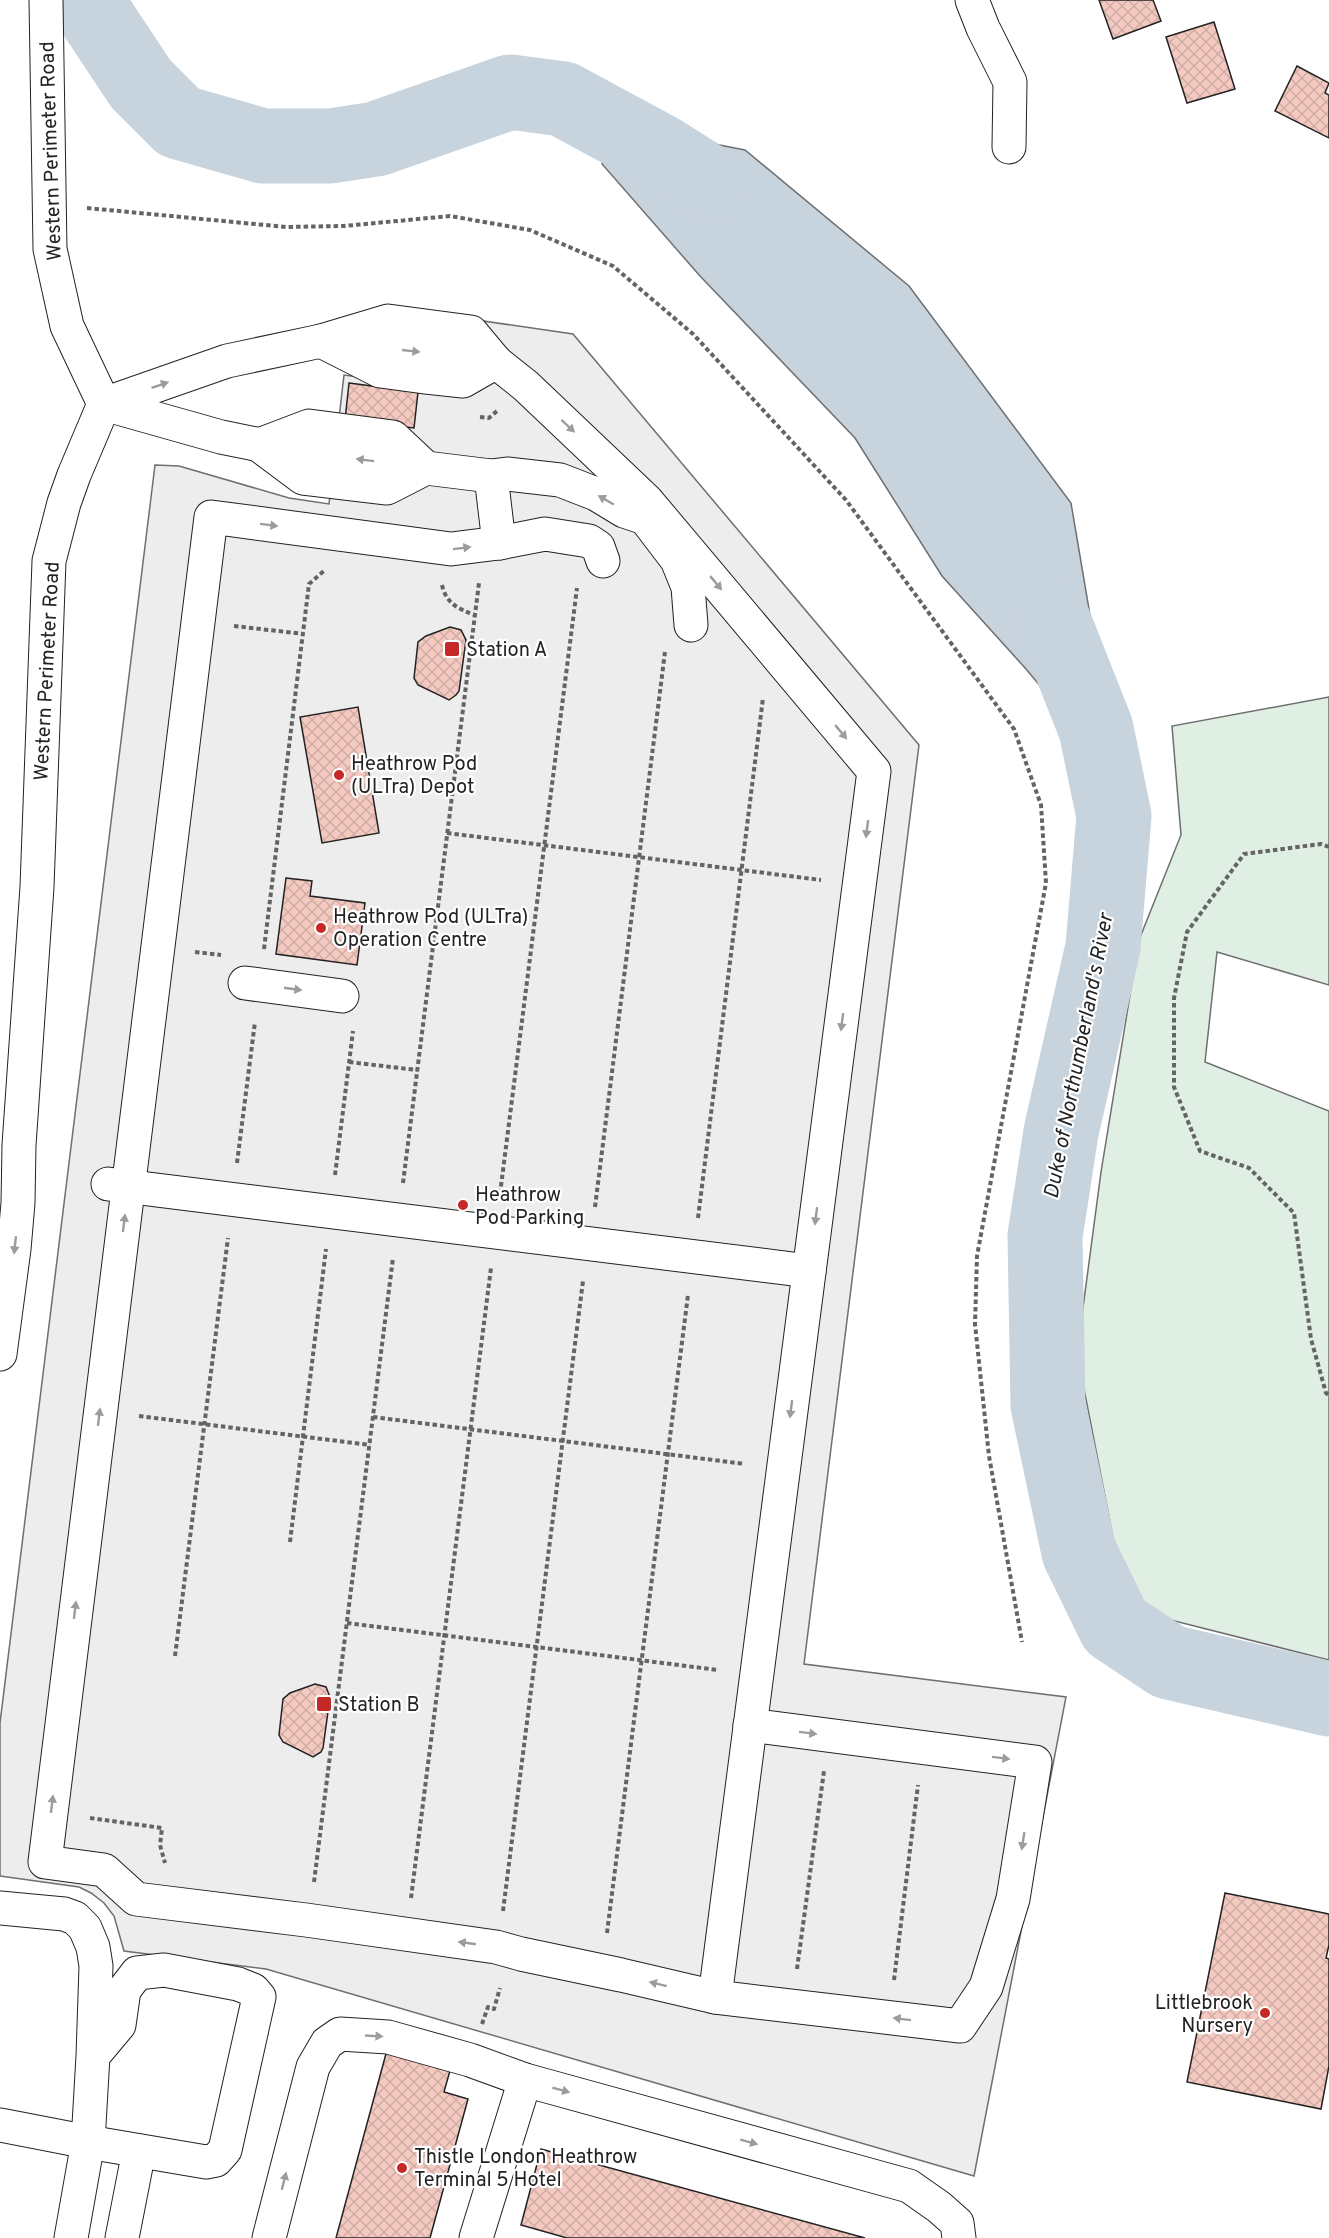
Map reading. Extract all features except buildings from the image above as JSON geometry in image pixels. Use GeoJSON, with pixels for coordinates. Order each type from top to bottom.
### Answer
{"type":"FeatureCollection","features":[{"type":"Feature","properties":{"kind":"street","name":"Western Perimeter Road"},"geometry":{"type":"LineString","coordinates":[[0,1345],[15,1237],[19,1145],[38,887],[49,561],[64,503],[104,404],[67,326],[50,249],[46,0]]}},
{"type":"Feature","properties":{"kind":"street"},"geometry":{"type":"LineString","coordinates":[[972,0],[982,28],[1010,82],[1009,147]]}},
{"type":"Feature","properties":{"kind":"street"},"geometry":{"type":"LineString","coordinates":[[104,404],[227,361],[321,341],[496,362],[526,386],[647,501],[874,771],[715,1997]]}},
{"type":"Feature","properties":{"kind":"street"},"geometry":{"type":"LineString","coordinates":[[104,404],[221,437],[295,452],[491,476],[507,474],[560,480],[596,494],[624,511],[645,518],[677,560],[688,587],[691,625]]}},
{"type":"Feature","properties":{"kind":"street"},"geometry":{"type":"LineString","coordinates":[[491,476],[499,543]]}},
{"type":"Feature","properties":{"kind":"street"},"geometry":{"type":"LineString","coordinates":[[603,561],[598,547],[589,541],[545,534],[451,549],[211,517],[118,1186],[100,1411],[45,1862],[104,1870],[136,1899],[496,1947],[715,1997],[960,2026],[986,1988],[1013,1899],[1035,1762],[750,1725]]}},
{"type":"Feature","properties":{"kind":"street"},"geometry":{"type":"LineString","coordinates":[[252,984],[342,996]]}},
{"type":"Feature","properties":{"kind":"street","name":"Western Perimeter Road"},"geometry":{"type":"LineString","coordinates":[[0,1212],[19,1145]]}},
{"type":"Feature","properties":{"kind":"street"},"geometry":{"type":"LineString","coordinates":[[118,1186],[809,1271]]}},
{"type":"Feature","properties":{"kind":"street"},"geometry":{"type":"LineString","coordinates":[[0,1908],[64,1914],[75,1918],[86,1928],[93,1947],[96,1966],[88,2142],[71,2238]]}},
{"type":"Feature","properties":{"kind":"street"},"geometry":{"type":"LineString","coordinates":[[0,2125],[206,2162],[216,2160],[225,2150],[259,1997],[253,1990],[238,1984],[164,1970],[137,1973],[124,1990],[119,2025],[93,2056]]}},
{"type":"Feature","properties":{"kind":"street"},"geometry":{"type":"LineString","coordinates":[[269,2238],[313,2067],[327,2043],[340,2034],[388,2037],[470,2060],[525,2080],[909,2186],[939,2206],[957,2223],[959,2238]]}},
{"type":"Feature","properties":{"kind":"street"},"geometry":{"type":"LineString","coordinates":[[477,2238],[525,2080]]}},
{"type":"Feature","properties":{"kind":"street"},"geometry":{"type":"LineString","coordinates":[[122,2238],[139,2151]]}},
{"type":"Feature","properties":{"kind":"path"},"geometry":{"type":"LineString","coordinates":[[50,204],[286,227],[344,225],[450,216],[530,230],[613,266],[693,334],[846,500],[1014,729],[1041,804],[1046,883],[977,1256],[975,1324],[989,1456],[1022,1642]]}},
{"type":"Feature","properties":{"kind":"path"},"geometry":{"type":"LineString","coordinates":[[402,1187],[479,576]]}},
{"type":"Feature","properties":{"kind":"path"},"geometry":{"type":"LineString","coordinates":[[237,1166],[252,984],[309,584]]}},
{"type":"Feature","properties":{"kind":"path"},"geometry":{"type":"LineString","coordinates":[[499,1199],[577,584]]}},
{"type":"Feature","properties":{"kind":"path"},"geometry":{"type":"LineString","coordinates":[[594,1211],[666,648]]}},
{"type":"Feature","properties":{"kind":"path"},"geometry":{"type":"LineString","coordinates":[[697,1222],[764,693]]}},
{"type":"Feature","properties":{"kind":"path"},"geometry":{"type":"LineString","coordinates":[[447,833],[860,885]]}},
{"type":"Feature","properties":{"kind":"path"},"geometry":{"type":"LineString","coordinates":[[1329,847],[1321,844],[1244,854],[1187,932],[1174,998],[1174,1086],[1200,1151],[1249,1168],[1294,1213],[1311,1339],[1326,1393],[1329,1395]]}},
{"type":"Feature","properties":{"kind":"path"},"geometry":{"type":"LineString","coordinates":[[349,1062],[417,1070]]}},
{"type":"Feature","properties":{"kind":"path"},"geometry":{"type":"LineString","coordinates":[[175,1656],[229,1228]]}},
{"type":"Feature","properties":{"kind":"path"},"geometry":{"type":"LineString","coordinates":[[290,1542],[328,1239]]}},
{"type":"Feature","properties":{"kind":"path"},"geometry":{"type":"LineString","coordinates":[[313,1890],[394,1252]]}},
{"type":"Feature","properties":{"kind":"path"},"geometry":{"type":"LineString","coordinates":[[410,1902],[492,1258]]}},
{"type":"Feature","properties":{"kind":"path"},"geometry":{"type":"LineString","coordinates":[[502,1916],[584,1272]]}},
{"type":"Feature","properties":{"kind":"path"},"geometry":{"type":"LineString","coordinates":[[606,1940],[689,1285]]}},
{"type":"Feature","properties":{"kind":"path"},"geometry":{"type":"LineString","coordinates":[[100,1411],[370,1445]]}},
{"type":"Feature","properties":{"kind":"path"},"geometry":{"type":"LineString","coordinates":[[373,1417],[783,1469]]}},
{"type":"Feature","properties":{"kind":"path"},"geometry":{"type":"LineString","coordinates":[[347,1623],[757,1675]]}},
{"type":"Feature","properties":{"kind":"path"},"geometry":{"type":"LineString","coordinates":[[796,1976],[826,1757],[822,1735]]}},
{"type":"Feature","properties":{"kind":"path"},"geometry":{"type":"LineString","coordinates":[[893,1987],[921,1768],[919,1747]]}},
{"type":"Feature","properties":{"kind":"path"},"geometry":{"type":"LineString","coordinates":[[50,1813],[162,1828],[160,1845],[162,1855],[170,1869]]}},
{"type":"Feature","properties":{"kind":"green space"},"geometry":{"type":"Polygon","coordinates":[[[1329,697],[1329,985],[1217,952],[1205,1062],[1329,1111],[1329,1660],[1127,1609],[1077,1353],[1101,1172],[1139,940],[1181,835],[1172,726],[1329,697]]]}},
{"type":"Feature","properties":{"kind":"shaded area"},"geometry":{"type":"Polygon","coordinates":[[[622,126],[745,150],[909,286],[1071,503],[1103,709],[1067,718],[942,576],[855,438],[700,276],[602,164],[622,126]]]}},
{"type":"Feature","properties":{"kind":"shaded area","name":"Heathrow Pod Parking"},"geometry":{"type":"Polygon","coordinates":[[[435,314],[573,334],[919,745],[804,1664],[1066,1697],[974,2176],[266,1969],[124,1951],[114,1916],[104,1903],[91,1893],[79,1887],[0,1876],[0,1723],[155,465],[179,466],[289,498],[329,504],[344,375],[425,386],[435,314]]]}},
{"type":"Feature","properties":{"kind":"waterway","name":"Duke of Northumberland's River"},"geometry":{"type":"LineString","coordinates":[[96,16],[141,84],[179,122],[263,146],[330,146],[376,139],[510,92],[563,99],[661,152],[710,183]]}},
{"type":"Feature","properties":{"kind":"waterway","name":"Duke of Northumberland's River"},"geometry":{"type":"LineString","coordinates":[[1051,615],[1096,729],[1114,816],[1103,947],[1061,1132],[1045,1236],[1048,1405],[1079,1552],[1115,1626],[1169,1662],[1329,1699]]}},
{"type":"Feature","properties":{"kind":"place","name":"Station A"},"geometry":{"type":"Point","coordinates":[452,649]}},
{"type":"Feature","properties":{"kind":"place","name":"Heathrow Pod (ULTra) Depot"},"geometry":{"type":"Point","coordinates":[339,775]}},
{"type":"Feature","properties":{"kind":"place","name":"Heathrow Pod (ULTra) Operation Centre"},"geometry":{"type":"Point","coordinates":[321,928]}},
{"type":"Feature","properties":{"kind":"place","name":"Heathrow Pod Parking"},"geometry":{"type":"Point","coordinates":[463,1205]}},
{"type":"Feature","properties":{"kind":"place","name":"Station B"},"geometry":{"type":"Point","coordinates":[324,1704]}},
{"type":"Feature","properties":{"kind":"place","name":"Littlebrook Nursery"},"geometry":{"type":"Point","coordinates":[1265,2013]}},
{"type":"Feature","properties":{"kind":"place","name":"Thistle London Heathrow Terminal 5 Hotel"},"geometry":{"type":"Point","coordinates":[402,2168]}}]}
